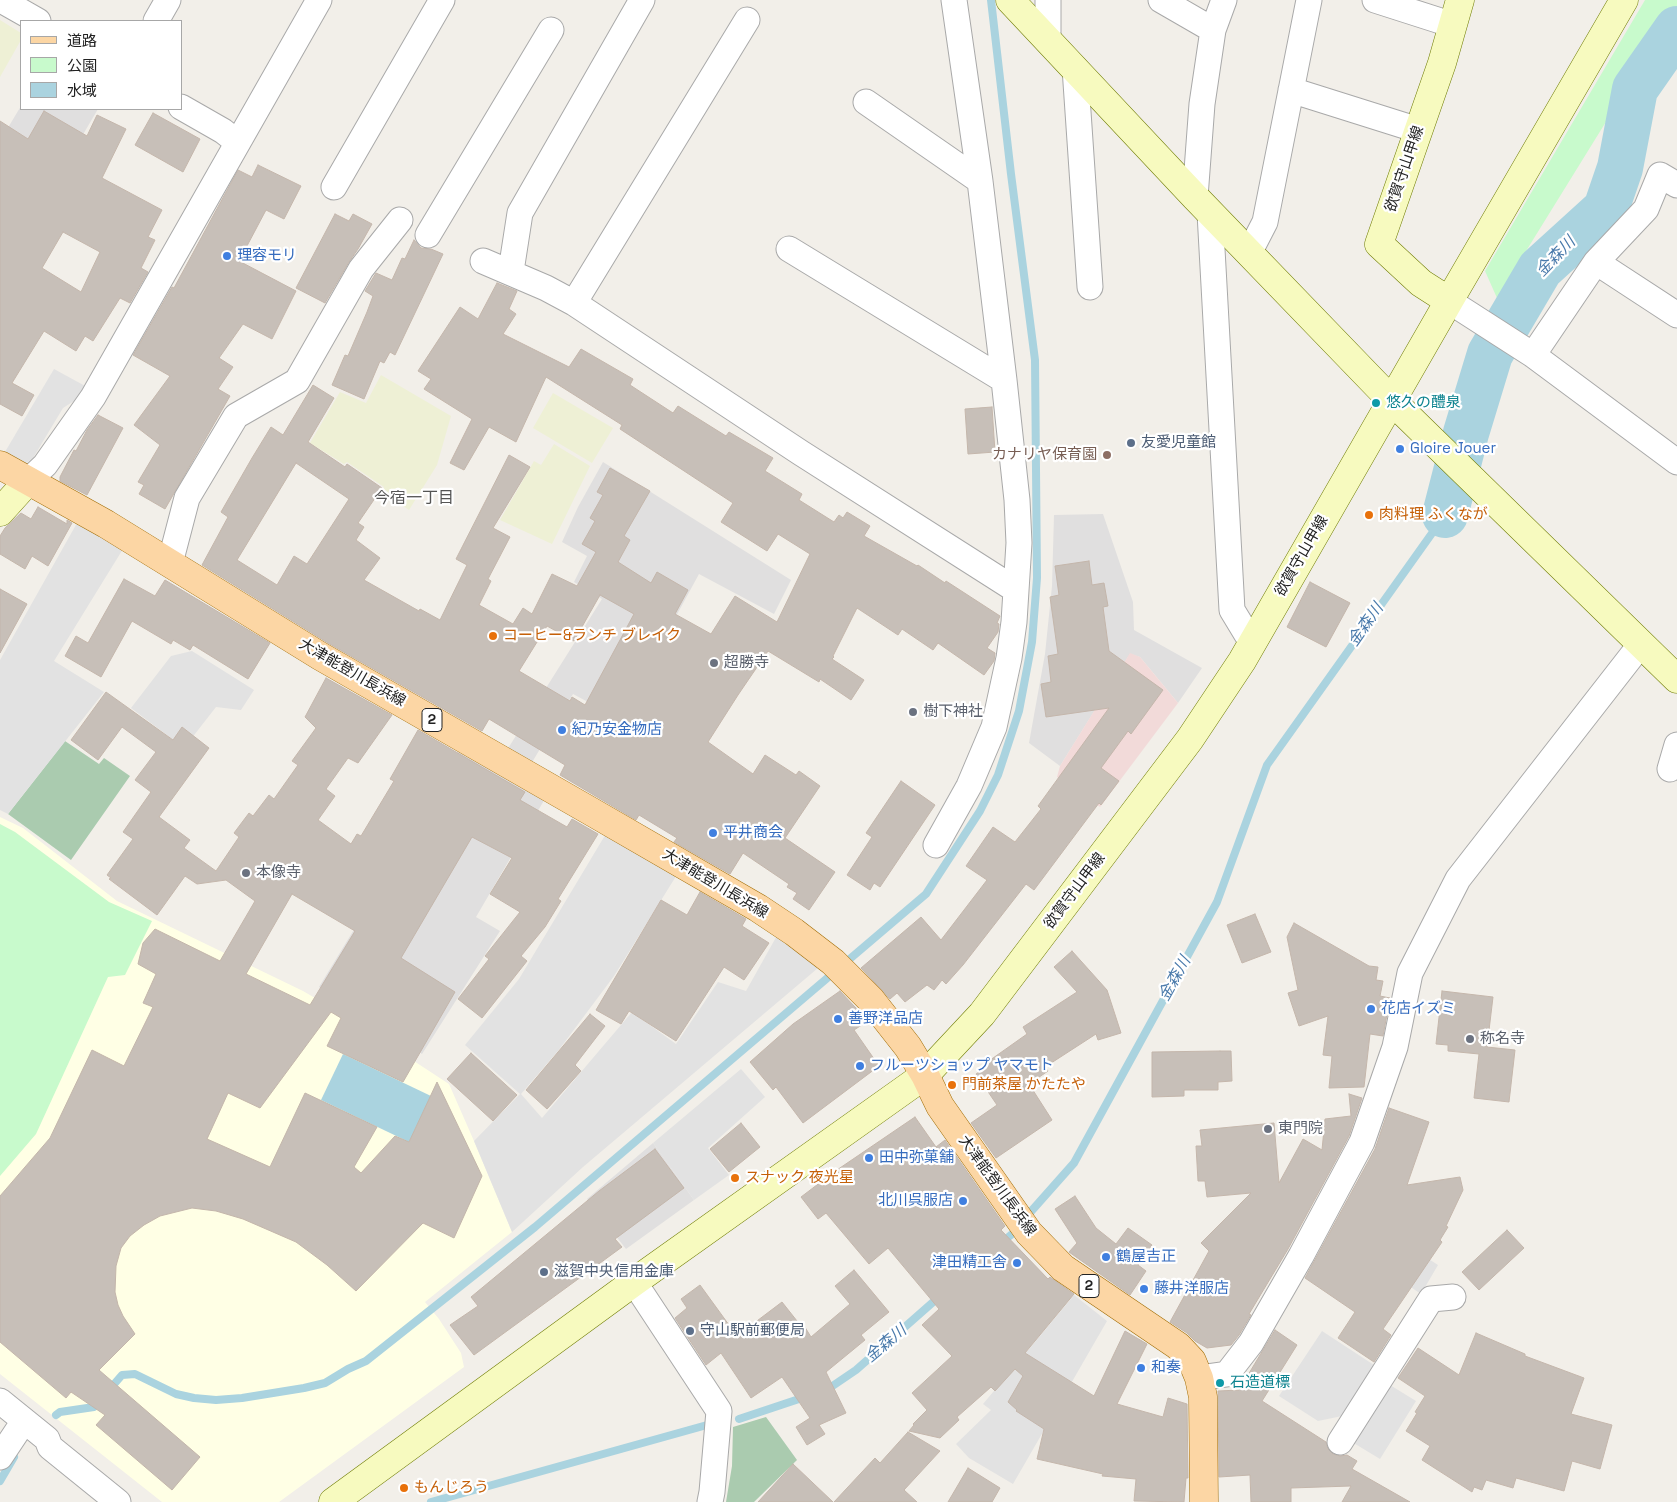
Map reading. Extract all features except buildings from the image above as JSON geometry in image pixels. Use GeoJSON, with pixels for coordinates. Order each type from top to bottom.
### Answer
{"type":"FeatureCollection","features":[{"type":"Feature","properties":{"kind":"main road","name":"大津能登川長浜線"},"geometry":{"type":"LineString","coordinates":[[0,465],[170,563],[320,656],[758,908],[794,932],[840,969],[871,1000],[908,1047],[925,1075],[940,1106],[1029,1233],[1063,1268],[1178,1346],[1192,1360],[1199,1378],[1203,1397],[1204,1502]]}},
{"type":"Feature","properties":{"kind":"street"},"geometry":{"type":"LineString","coordinates":[[157,20],[168,0]]}},
{"type":"Feature","properties":{"kind":"street"},"geometry":{"type":"LineString","coordinates":[[0,512],[45,465],[93,397],[319,0]]}},
{"type":"Feature","properties":{"kind":"street"},"geometry":{"type":"LineString","coordinates":[[334,187],[442,0]]}},
{"type":"Feature","properties":{"kind":"street"},"geometry":{"type":"LineString","coordinates":[[511,271],[520,213],[642,0]]}},
{"type":"Feature","properties":{"kind":"street"},"geometry":{"type":"LineString","coordinates":[[936,845],[969,786],[994,727],[1009,658],[1014,622],[1019,543],[1017,500],[1004,380],[980,181],[954,0]]}},
{"type":"Feature","properties":{"kind":"street"},"geometry":{"type":"LineString","coordinates":[[1010,0],[1392,402],[1677,679]]}},
{"type":"Feature","properties":{"kind":"street"},"geometry":{"type":"LineString","coordinates":[[1048,0],[1048,40]]}},
{"type":"Feature","properties":{"kind":"street"},"geometry":{"type":"LineString","coordinates":[[1162,0],[1213,30]]}},
{"type":"Feature","properties":{"kind":"street"},"geometry":{"type":"LineString","coordinates":[[1224,0],[1213,30],[1202,104],[1203,205],[1232,610],[1252,643]]}},
{"type":"Feature","properties":{"kind":"street"},"geometry":{"type":"LineString","coordinates":[[1249,253],[1265,222],[1309,0]]}},
{"type":"Feature","properties":{"kind":"street"},"geometry":{"type":"LineString","coordinates":[[1375,0],[1456,12]]}},
{"type":"Feature","properties":{"kind":"street"},"geometry":{"type":"LineString","coordinates":[[1624,0],[1449,300],[1533,355],[1677,462]]}},
{"type":"Feature","properties":{"kind":"street"},"geometry":{"type":"LineString","coordinates":[[10,2],[37,20]]}},
{"type":"Feature","properties":{"kind":"street","name":"欲賀守山甲線"},"geometry":{"type":"LineString","coordinates":[[333,1502],[634,1282],[925,1075],[988,1006],[1190,739],[1252,643],[1449,300],[1421,283],[1379,244],[1442,62],[1456,12]]}},
{"type":"Feature","properties":{"kind":"street"},"geometry":{"type":"LineString","coordinates":[[574,302],[747,20]]}},
{"type":"Feature","properties":{"kind":"street"},"geometry":{"type":"LineString","coordinates":[[428,235],[551,30]]}},
{"type":"Feature","properties":{"kind":"street"},"geometry":{"type":"LineString","coordinates":[[1075,68],[1090,286]]}},
{"type":"Feature","properties":{"kind":"street"},"geometry":{"type":"LineString","coordinates":[[1291,90],[1418,130]]}},
{"type":"Feature","properties":{"kind":"street"},"geometry":{"type":"LineString","coordinates":[[866,102],[980,181]]}},
{"type":"Feature","properties":{"kind":"street"},"geometry":{"type":"LineString","coordinates":[[182,108],[223,131],[237,142]]}},
{"type":"Feature","properties":{"kind":"street"},"geometry":{"type":"LineString","coordinates":[[1533,355],[1596,262],[1646,209],[1660,175],[1677,185]]}},
{"type":"Feature","properties":{"kind":"street"},"geometry":{"type":"LineString","coordinates":[[170,563],[187,498],[236,416],[296,381],[361,269],[400,220]]}},
{"type":"Feature","properties":{"kind":"street"},"geometry":{"type":"LineString","coordinates":[[789,249],[1004,380]]}},
{"type":"Feature","properties":{"kind":"street"},"geometry":{"type":"LineString","coordinates":[[483,261],[511,271],[574,302],[801,453],[1016,590]]}},
{"type":"Feature","properties":{"kind":"street"},"geometry":{"type":"LineString","coordinates":[[1596,262],[1677,315]]}},
{"type":"Feature","properties":{"kind":"street"},"geometry":{"type":"LineString","coordinates":[[1199,1378],[1227,1374],[1251,1343],[1301,1256],[1362,1142],[1395,1047],[1410,973],[1458,879],[1641,644]]}},
{"type":"Feature","properties":{"kind":"street"},"geometry":{"type":"LineString","coordinates":[[1670,769],[1677,744]]}},
{"type":"Feature","properties":{"kind":"street"},"geometry":{"type":"LineString","coordinates":[[634,1282],[719,1410],[710,1502]]}},
{"type":"Feature","properties":{"kind":"street"},"geometry":{"type":"LineString","coordinates":[[1340,1442],[1431,1299],[1453,1297]]}},
{"type":"Feature","properties":{"kind":"street"},"geometry":{"type":"LineString","coordinates":[[0,1401],[48,1440],[50,1447],[118,1502]]}},
{"type":"Feature","properties":{"kind":"street"},"geometry":{"type":"LineString","coordinates":[[0,1456],[24,1421]]}},
{"type":"Feature","properties":{"kind":"shaded area"},"geometry":{"type":"Polygon","coordinates":[[[0,20],[20,32],[20,42],[0,77],[0,20]]]}},
{"type":"Feature","properties":{"kind":"shaded area"},"geometry":{"type":"Polygon","coordinates":[[[20,108],[20,110],[97,110],[18,245],[0,141],[20,108]]]}},
{"type":"Feature","properties":{"kind":"shaded area"},"geometry":{"type":"Polygon","coordinates":[[[54,369],[87,387],[77,399],[63,408],[33,458],[25,464],[2,457],[54,369]]]}},
{"type":"Feature","properties":{"kind":"shaded area"},"geometry":{"type":"Polygon","coordinates":[[[381,375],[451,416],[437,465],[409,510],[382,492],[384,487],[347,462],[344,464],[310,443],[340,392],[366,403],[381,375]]]}},
{"type":"Feature","properties":{"kind":"shaded area"},"geometry":{"type":"Polygon","coordinates":[[[553,393],[613,428],[592,463],[533,428],[553,393]]]}},
{"type":"Feature","properties":{"kind":"shaded area"},"geometry":{"type":"Polygon","coordinates":[[[554,444],[590,466],[552,544],[500,520],[534,461],[541,465],[554,444]]]}},
{"type":"Feature","properties":{"kind":"shaded area"},"geometry":{"type":"Polygon","coordinates":[[[603,462],[791,580],[774,614],[699,574],[620,719],[573,694],[531,764],[507,750],[602,599],[574,582],[587,556],[562,542],[578,507],[603,462]]]}},
{"type":"Feature","properties":{"kind":"shaded area"},"geometry":{"type":"Polygon","coordinates":[[[1103,514],[1133,602],[1134,630],[1202,668],[1178,703],[1140,657],[1130,654],[1060,766],[1029,743],[1045,654],[1052,586],[1054,515],[1103,514]]]}},
{"type":"Feature","properties":{"kind":"shaded area"},"geometry":{"type":"Polygon","coordinates":[[[77,523],[123,549],[54,661],[104,692],[8,814],[0,810],[0,660],[77,523]]]}},
{"type":"Feature","properties":{"kind":"shaded area"},"geometry":{"type":"Polygon","coordinates":[[[192,651],[254,690],[241,710],[216,707],[184,748],[131,708],[171,656],[192,651]]]}},
{"type":"Feature","properties":{"kind":"shaded area"},"geometry":{"type":"Polygon","coordinates":[[[1130,653],[1140,657],[1178,703],[1100,807],[1057,777],[1060,766],[1130,653]]]}},
{"type":"Feature","properties":{"kind":"shaded area"},"geometry":{"type":"Polygon","coordinates":[[[65,741],[99,764],[104,758],[130,776],[71,860],[8,814],[65,741]]]}},
{"type":"Feature","properties":{"kind":"shaded area"},"geometry":{"type":"Polygon","coordinates":[[[461,746],[546,797],[476,917],[500,931],[422,1054],[319,987],[420,821],[461,746]]]}},
{"type":"Feature","properties":{"kind":"shaded area"},"geometry":{"type":"Polygon","coordinates":[[[0,817],[23,828],[117,901],[303,991],[339,1012],[449,1084],[512,1232],[425,1302],[439,1319],[461,1353],[464,1367],[279,1502],[162,1502],[0,1374],[0,817]]]}},
{"type":"Feature","properties":{"kind":"shaded area"},"geometry":{"type":"Polygon","coordinates":[[[607,832],[678,873],[614,976],[558,1051],[521,1094],[542,1118],[632,1012],[676,1044],[718,982],[746,991],[779,932],[818,968],[583,1167],[512,1232],[474,1141],[520,1094],[465,1045],[519,979],[607,832]]]}},
{"type":"Feature","properties":{"kind":"shaded area"},"geometry":{"type":"Polygon","coordinates":[[[741,1069],[765,1097],[708,1148],[729,1175],[694,1200],[653,1143],[741,1069]]]}},
{"type":"Feature","properties":{"kind":"shaded area"},"geometry":{"type":"Polygon","coordinates":[[[653,1143],[694,1200],[626,1249],[587,1199],[653,1143]]]}},
{"type":"Feature","properties":{"kind":"shaded area"},"geometry":{"type":"Polygon","coordinates":[[[1390,1234],[1438,1265],[1421,1294],[1372,1261],[1390,1234]]]}},
{"type":"Feature","properties":{"kind":"shaded area"},"geometry":{"type":"Polygon","coordinates":[[[1074,1295],[1107,1321],[1013,1484],[969,1458],[956,1444],[991,1410],[983,1404],[1074,1295]]]}},
{"type":"Feature","properties":{"kind":"shaded area"},"geometry":{"type":"Polygon","coordinates":[[[1322,1331],[1377,1367],[1347,1415],[1318,1421],[1279,1396],[1322,1331]]]}},
{"type":"Feature","properties":{"kind":"shaded area"},"geometry":{"type":"Polygon","coordinates":[[[1390,1385],[1416,1401],[1380,1459],[1352,1442],[1390,1385]]]}},
{"type":"Feature","properties":{"kind":"shaded area"},"geometry":{"type":"Polygon","coordinates":[[[766,1417],[797,1460],[754,1502],[726,1502],[732,1466],[733,1427],[766,1417]]]}},
{"type":"Feature","properties":{"kind":"green space"},"geometry":{"type":"Polygon","coordinates":[[[1645,0],[1677,0],[1677,7],[1497,298],[1485,271],[1645,0]]]}},
{"type":"Feature","properties":{"kind":"green space"},"geometry":{"type":"Polygon","coordinates":[[[0,824],[15,832],[109,902],[152,921],[125,975],[108,977],[36,1134],[0,1176],[0,824]]]}},
{"type":"Feature","properties":{"kind":"water"},"geometry":{"type":"Polygon","coordinates":[[[343,1054],[431,1096],[409,1142],[321,1100],[343,1054]]]}},
{"type":"Feature","properties":{"kind":"waterway"},"geometry":{"type":"LineString","coordinates":[[109,1390],[122,1375],[135,1374],[176,1394],[216,1400],[242,1398],[325,1383],[366,1361],[535,1227],[926,894],[980,811],[998,775],[1019,711],[1032,642],[1037,578],[1035,360],[991,0]]}},
{"type":"Feature","properties":{"kind":"waterway","name":"金森川"},"geometry":{"type":"LineString","coordinates":[[1445,515],[1466,433],[1490,354],[1540,269],[1606,209],[1620,168],[1635,89],[1677,29]]}},
{"type":"Feature","properties":{"kind":"waterway","name":"金森川"},"geometry":{"type":"LineString","coordinates":[[1027,1216],[1074,1163],[1217,902],[1267,765],[1445,515]]}},
{"type":"Feature","properties":{"kind":"waterway","name":"金森川"},"geometry":{"type":"LineString","coordinates":[[1000,1244],[1012,1234]]}},
{"type":"Feature","properties":{"kind":"waterway","name":"金森川"},"geometry":{"type":"LineString","coordinates":[[823,1390],[831,1387],[856,1370],[940,1296]]}},
{"type":"Feature","properties":{"kind":"waterway","name":"金森川"},"geometry":{"type":"LineString","coordinates":[[739,1419],[805,1397]]}},
{"type":"Feature","properties":{"kind":"waterway"},"geometry":{"type":"LineString","coordinates":[[56,1415],[60,1412],[94,1407],[100,1400]]}},
{"type":"Feature","properties":{"kind":"waterway","name":"金森川"},"geometry":{"type":"LineString","coordinates":[[431,1502],[707,1425]]}},
{"type":"Feature","properties":{"kind":"waterway"},"geometry":{"type":"LineString","coordinates":[[0,1481],[14,1457]]}},
{"type":"Feature","properties":{"kind":"place","name":"理容モリ"},"geometry":{"type":"Point","coordinates":[227,256]}},
{"type":"Feature","properties":{"kind":"place","name":"悠久の醴泉"},"geometry":{"type":"Point","coordinates":[1376,403]}},
{"type":"Feature","properties":{"kind":"place","name":"友愛児童館"},"geometry":{"type":"Point","coordinates":[1131,443]}},
{"type":"Feature","properties":{"kind":"place","name":"Gloire Jouer"},"geometry":{"type":"Point","coordinates":[1400,449]}},
{"type":"Feature","properties":{"kind":"place","name":"カナリヤ保育園"},"geometry":{"type":"Point","coordinates":[1107,455]}},
{"type":"Feature","properties":{"kind":"place","name":"肉料理 ふくなが"},"geometry":{"type":"Point","coordinates":[1369,515]}},
{"type":"Feature","properties":{"kind":"place","name":"コーヒー&ランチ ブレイク"},"geometry":{"type":"Point","coordinates":[493,636]}},
{"type":"Feature","properties":{"kind":"place","name":"超勝寺"},"geometry":{"type":"Point","coordinates":[714,663]}},
{"type":"Feature","properties":{"kind":"place","name":"樹下神社"},"geometry":{"type":"Point","coordinates":[913,712]}},
{"type":"Feature","properties":{"kind":"place","name":"紀乃安金物店"},"geometry":{"type":"Point","coordinates":[562,730]}},
{"type":"Feature","properties":{"kind":"place","name":"平井商会"},"geometry":{"type":"Point","coordinates":[713,833]}},
{"type":"Feature","properties":{"kind":"place","name":"本像寺"},"geometry":{"type":"Point","coordinates":[246,873]}},
{"type":"Feature","properties":{"kind":"place","name":"花店イズミ"},"geometry":{"type":"Point","coordinates":[1371,1009]}},
{"type":"Feature","properties":{"kind":"place","name":"善野洋品店"},"geometry":{"type":"Point","coordinates":[838,1019]}},
{"type":"Feature","properties":{"kind":"place","name":"称名寺"},"geometry":{"type":"Point","coordinates":[1470,1039]}},
{"type":"Feature","properties":{"kind":"place","name":"フルーツショップ ヤマモト"},"geometry":{"type":"Point","coordinates":[860,1066]}},
{"type":"Feature","properties":{"kind":"place","name":"門前茶屋 かたたや"},"geometry":{"type":"Point","coordinates":[952,1085]}},
{"type":"Feature","properties":{"kind":"place","name":"東門院"},"geometry":{"type":"Point","coordinates":[1268,1129]}},
{"type":"Feature","properties":{"kind":"place","name":"田中弥菓舗"},"geometry":{"type":"Point","coordinates":[869,1158]}},
{"type":"Feature","properties":{"kind":"place","name":"スナック 夜光星"},"geometry":{"type":"Point","coordinates":[735,1178]}},
{"type":"Feature","properties":{"kind":"place","name":"北川呉服店"},"geometry":{"type":"Point","coordinates":[963,1201]}},
{"type":"Feature","properties":{"kind":"place","name":"鶴屋吉正"},"geometry":{"type":"Point","coordinates":[1106,1257]}},
{"type":"Feature","properties":{"kind":"place","name":"津田精工舎"},"geometry":{"type":"Point","coordinates":[1017,1263]}},
{"type":"Feature","properties":{"kind":"place","name":"滋賀中央信用金庫"},"geometry":{"type":"Point","coordinates":[544,1272]}},
{"type":"Feature","properties":{"kind":"place","name":"藤井洋服店"},"geometry":{"type":"Point","coordinates":[1144,1289]}},
{"type":"Feature","properties":{"kind":"place","name":"守山駅前郵便局"},"geometry":{"type":"Point","coordinates":[690,1331]}},
{"type":"Feature","properties":{"kind":"place","name":"和奏"},"geometry":{"type":"Point","coordinates":[1141,1368]}},
{"type":"Feature","properties":{"kind":"place","name":"石造道標"},"geometry":{"type":"Point","coordinates":[1220,1383]}},
{"type":"Feature","properties":{"kind":"place","name":"もんじろう"},"geometry":{"type":"Point","coordinates":[404,1488]}},
{"type":"Feature","properties":{"kind":"district","name":"今宿一丁目"},"geometry":{"type":"Point","coordinates":[414,499]}}]}
